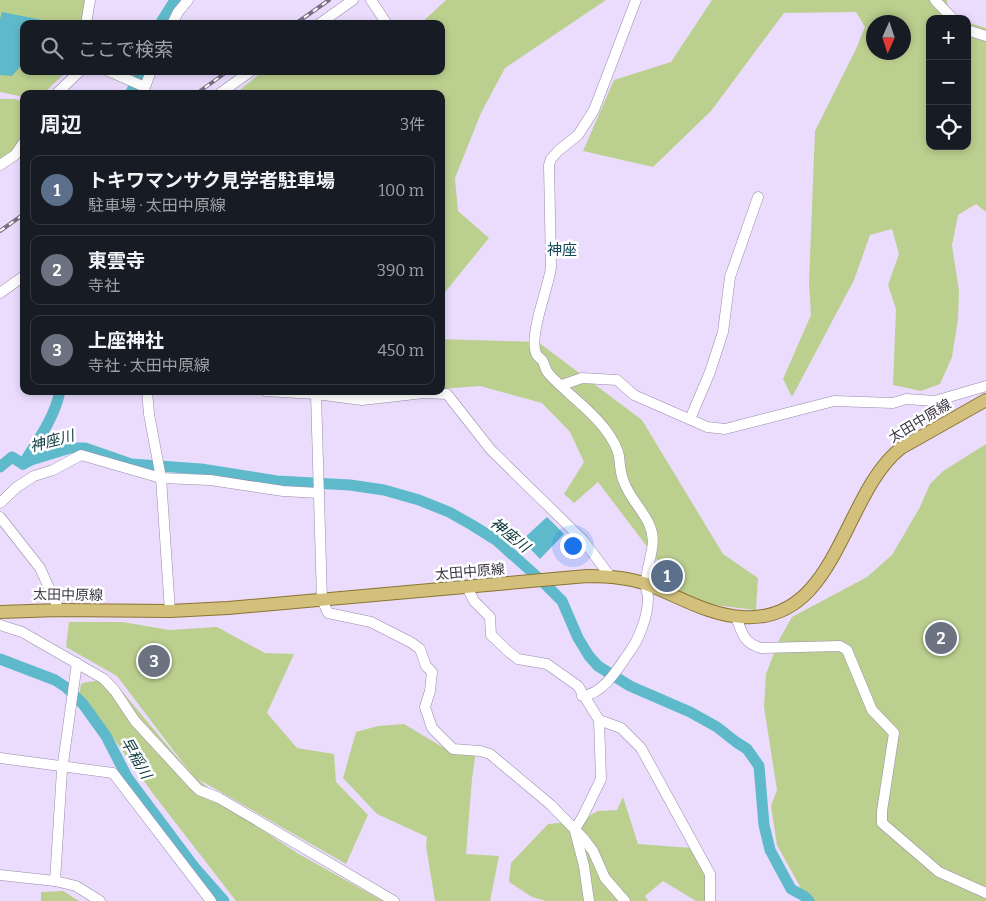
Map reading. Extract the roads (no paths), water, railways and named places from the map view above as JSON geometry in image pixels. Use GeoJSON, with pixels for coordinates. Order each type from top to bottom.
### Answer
{"type":"FeatureCollection","features":[{"type":"Feature","properties":{"kind":"main road","name":"太田中原線"},"geometry":{"type":"LineString","coordinates":[[0,612],[59,610],[170,611],[228,608],[587,576],[610,576],[646,583],[708,610],[736,616],[763,617],[778,613],[796,604],[814,586],[830,562],[872,482],[892,455],[986,400]]}},
{"type":"Feature","properties":{"kind":"street"},"geometry":{"type":"LineString","coordinates":[[87,20],[90,0]]}},
{"type":"Feature","properties":{"kind":"street"},"geometry":{"type":"LineString","coordinates":[[174,20],[188,0]]}},
{"type":"Feature","properties":{"kind":"street"},"geometry":{"type":"LineString","coordinates":[[325,20],[353,0]]}},
{"type":"Feature","properties":{"kind":"street"},"geometry":{"type":"LineString","coordinates":[[371,0],[384,20]]}},
{"type":"Feature","properties":{"kind":"street"},"geometry":{"type":"LineString","coordinates":[[582,696],[590,696],[599,690],[633,648],[643,622],[648,598],[646,583],[653,538],[649,524],[624,482],[614,443],[605,428],[547,372],[542,360],[536,354],[534,346],[535,329],[551,267],[549,164],[555,155],[578,134],[594,110],[636,0]]}},
{"type":"Feature","properties":{"kind":"street"},"geometry":{"type":"LineString","coordinates":[[935,0],[949,15]]}},
{"type":"Feature","properties":{"kind":"street"},"geometry":{"type":"LineString","coordinates":[[971,31],[986,36]]}},
{"type":"Feature","properties":{"kind":"street"},"geometry":{"type":"LineString","coordinates":[[60,90],[76,75]]}},
{"type":"Feature","properties":{"kind":"street"},"geometry":{"type":"LineString","coordinates":[[117,75],[145,87],[150,75]]}},
{"type":"Feature","properties":{"kind":"street"},"geometry":{"type":"LineString","coordinates":[[225,90],[245,75]]}},
{"type":"Feature","properties":{"kind":"street"},"geometry":{"type":"LineString","coordinates":[[0,165],[15,155],[20,148]]}},
{"type":"Feature","properties":{"kind":"street"},"geometry":{"type":"LineString","coordinates":[[690,420],[710,372],[723,332],[730,277],[758,198]]}},
{"type":"Feature","properties":{"kind":"street"},"geometry":{"type":"LineString","coordinates":[[0,293],[20,279]]}},
{"type":"Feature","properties":{"kind":"street"},"geometry":{"type":"LineString","coordinates":[[562,386],[582,378],[617,380],[634,395],[690,420],[707,427],[731,429],[825,402],[893,403],[906,399],[935,401],[986,386]]}},
{"type":"Feature","properties":{"kind":"street"},"geometry":{"type":"LineString","coordinates":[[445,394],[491,450],[582,540],[610,576]]}},
{"type":"Feature","properties":{"kind":"street"},"geometry":{"type":"LineString","coordinates":[[147,395],[161,478],[170,611]]}},
{"type":"Feature","properties":{"kind":"street"},"geometry":{"type":"LineString","coordinates":[[316,395],[322,600],[328,613],[370,622],[420,649],[426,666],[432,672],[430,691],[425,707],[432,728],[453,749],[490,754],[551,805],[575,829],[593,851],[605,878],[625,901]]}},
{"type":"Feature","properties":{"kind":"street"},"geometry":{"type":"LineString","coordinates":[[324,395],[362,400],[406,395]]}},
{"type":"Feature","properties":{"kind":"street"},"geometry":{"type":"LineString","coordinates":[[0,503],[17,487],[34,476],[53,470],[81,455],[161,478],[210,480],[283,491],[319,493]]}},
{"type":"Feature","properties":{"kind":"street"},"geometry":{"type":"LineString","coordinates":[[0,517],[40,568],[59,610]]}},
{"type":"Feature","properties":{"kind":"street"},"geometry":{"type":"LineString","coordinates":[[467,587],[474,601],[490,617],[491,634],[508,652],[518,659],[547,664],[578,686],[582,696],[598,720],[601,779],[584,816],[575,829],[589,901]]}},
{"type":"Feature","properties":{"kind":"street"},"geometry":{"type":"LineString","coordinates":[[736,616],[745,639],[752,645],[761,648],[840,646],[847,650],[872,710],[894,733],[882,811],[882,823],[939,872],[986,892]]}},
{"type":"Feature","properties":{"kind":"street"},"geometry":{"type":"LineString","coordinates":[[0,625],[22,632],[104,679],[115,691],[135,721],[199,790],[220,798],[394,901]]}},
{"type":"Feature","properties":{"kind":"street"},"geometry":{"type":"LineString","coordinates":[[54,881],[63,766],[78,663]]}},
{"type":"Feature","properties":{"kind":"street"},"geometry":{"type":"LineString","coordinates":[[598,720],[621,728],[641,748],[710,874],[710,901]]}},
{"type":"Feature","properties":{"kind":"street"},"geometry":{"type":"LineString","coordinates":[[0,758],[113,773],[211,901]]}},
{"type":"Feature","properties":{"kind":"street"},"geometry":{"type":"LineString","coordinates":[[0,875],[54,881],[76,886],[100,901]]}},
{"type":"Feature","properties":{"kind":"waterway"},"geometry":{"type":"LineString","coordinates":[[162,20],[175,0]]}},
{"type":"Feature","properties":{"kind":"waterway"},"geometry":{"type":"LineString","coordinates":[[132,90],[140,75]]}},
{"type":"Feature","properties":{"kind":"waterway"},"geometry":{"type":"LineString","coordinates":[[23,464],[50,420],[59,395]]}},
{"type":"Feature","properties":{"kind":"waterway","name":"神座川"},"geometry":{"type":"LineString","coordinates":[[23,464],[70,448],[85,448],[131,464],[201,469],[277,481],[350,485],[384,490],[419,500],[449,512],[496,540],[562,601],[578,638],[589,656],[598,666],[630,686],[690,712],[717,727],[747,749],[759,766],[764,825],[770,850],[791,889],[809,901]]}},
{"type":"Feature","properties":{"kind":"waterway"},"geometry":{"type":"LineString","coordinates":[[0,467],[12,457],[23,464]]}},
{"type":"Feature","properties":{"kind":"waterway","name":"早稲川"},"geometry":{"type":"LineString","coordinates":[[0,659],[55,680],[67,688],[83,704],[106,736],[127,777],[195,868],[224,901]]}},
{"type":"Feature","properties":{"kind":"railway"},"geometry":{"type":"LineString","coordinates":[[301,20],[329,0]]}},
{"type":"Feature","properties":{"kind":"railway"},"geometry":{"type":"LineString","coordinates":[[202,90],[222,75]]}},
{"type":"Feature","properties":{"kind":"railway"},"geometry":{"type":"LineString","coordinates":[[0,231],[20,217]]}},
{"type":"Feature","properties":{"kind":"place","name":"トキワマンサク見学者駐車場"},"geometry":{"type":"Point","coordinates":[667,576]}},
{"type":"Feature","properties":{"kind":"place","name":"東雲寺"},"geometry":{"type":"Point","coordinates":[941,638]}},
{"type":"Feature","properties":{"kind":"place","name":"上座神社"},"geometry":{"type":"Point","coordinates":[154,661]}},
{"type":"Feature","properties":{"kind":"district","name":"神座"},"geometry":{"type":"Point","coordinates":[562,250]}}]}
